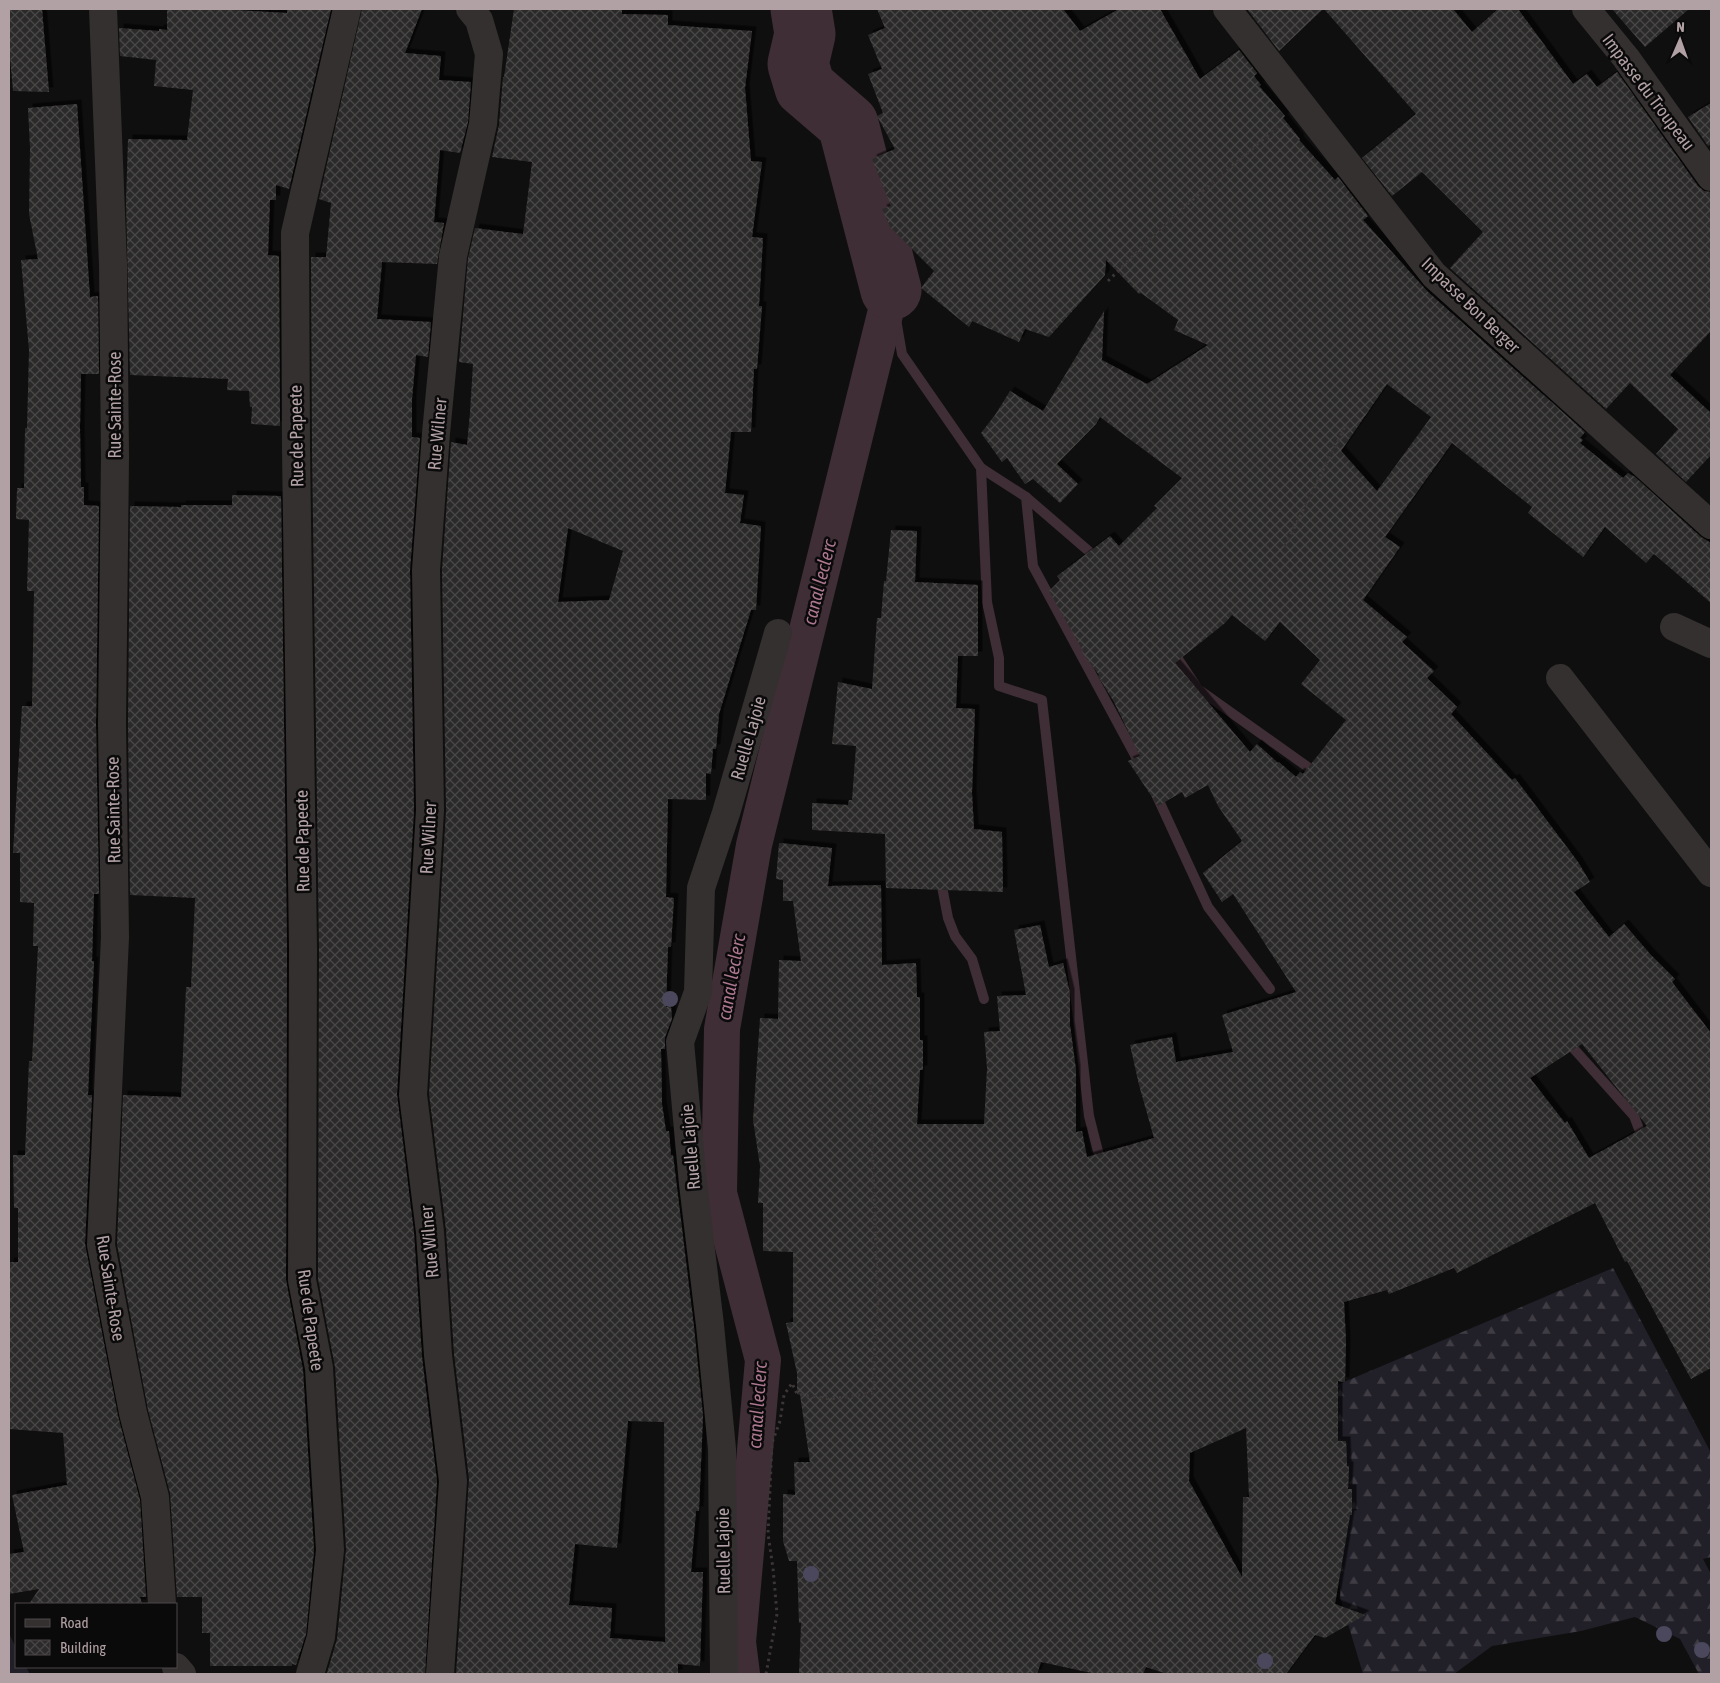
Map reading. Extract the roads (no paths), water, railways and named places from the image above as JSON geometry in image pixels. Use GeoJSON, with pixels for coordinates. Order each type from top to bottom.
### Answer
{"type":"FeatureCollection","features":[{"type":"Feature","properties":{"kind":"street","name":"Rue Sainte-Rose"},"geometry":{"type":"LineString","coordinates":[[103,9],[113,264],[112,724],[115,937],[101,1245],[133,1413],[156,1497],[162,1603]]}},
{"type":"Feature","properties":{"kind":"street","name":"Rue de Papeete"},"geometry":{"type":"LineString","coordinates":[[310,1674],[321,1637],[330,1550],[319,1368],[302,1280],[303,958],[295,233],[347,9]]}},
{"type":"Feature","properties":{"kind":"street","name":"Rue Wilner"},"geometry":{"type":"LineString","coordinates":[[440,1674],[452,1481],[438,1355],[430,1232],[413,1095],[430,810],[426,570],[436,433],[454,256],[482,124],[489,54],[479,20],[470,9]]}},
{"type":"Feature","properties":{"kind":"street","name":"Impasse Bon Berger"},"geometry":{"type":"LineString","coordinates":[[1227,9],[1434,275],[1711,525]]}},
{"type":"Feature","properties":{"kind":"street","name":"Impasse du Troupeau"},"geometry":{"type":"LineString","coordinates":[[1586,9],[1626,58],[1711,177]]}},
{"type":"Feature","properties":{"kind":"street"},"geometry":{"type":"LineString","coordinates":[[1674,626],[1711,644]]}},
{"type":"Feature","properties":{"kind":"street","name":"Ruelle Lajoie"},"geometry":{"type":"LineString","coordinates":[[724,1674],[722,1449],[710,1325],[692,1184],[680,1042],[698,992],[701,888],[726,813],[778,634]]}},
{"type":"Feature","properties":{"kind":"street"},"geometry":{"type":"LineString","coordinates":[[1560,678],[1711,873]]}},
{"type":"Feature","properties":{"kind":"waterway"},"geometry":{"type":"LineString","coordinates":[[801,9],[805,34],[798,64],[805,87],[848,124],[891,290]]}},
{"type":"Feature","properties":{"kind":"waterway"},"geometry":{"type":"LineString","coordinates":[[891,290],[902,354],[981,468],[1026,497],[1033,566],[1142,768]]}},
{"type":"Feature","properties":{"kind":"waterway","name":"canal leclerc"},"geometry":{"type":"LineString","coordinates":[[742,1674],[738,1642],[763,1360],[719,1193],[722,1029],[754,845],[891,290]]}},
{"type":"Feature","properties":{"kind":"waterway"},"geometry":{"type":"LineString","coordinates":[[981,468],[987,602],[999,658],[999,686],[1042,700],[1089,1116],[1102,1167]]}},
{"type":"Feature","properties":{"kind":"waterway"},"geometry":{"type":"LineString","coordinates":[[1026,497],[1099,560]]}},
{"type":"Feature","properties":{"kind":"waterway"},"geometry":{"type":"LineString","coordinates":[[1172,650],[1198,689],[1319,775]]}},
{"type":"Feature","properties":{"kind":"waterway"},"geometry":{"type":"LineString","coordinates":[[1155,792],[1208,907],[1270,989]]}},
{"type":"Feature","properties":{"kind":"waterway"},"geometry":{"type":"LineString","coordinates":[[940,876],[948,918],[955,936],[972,959],[984,999]]}},
{"type":"Feature","properties":{"kind":"waterway"},"geometry":{"type":"LineString","coordinates":[[1566,1040],[1634,1116],[1644,1142]]}}]}
